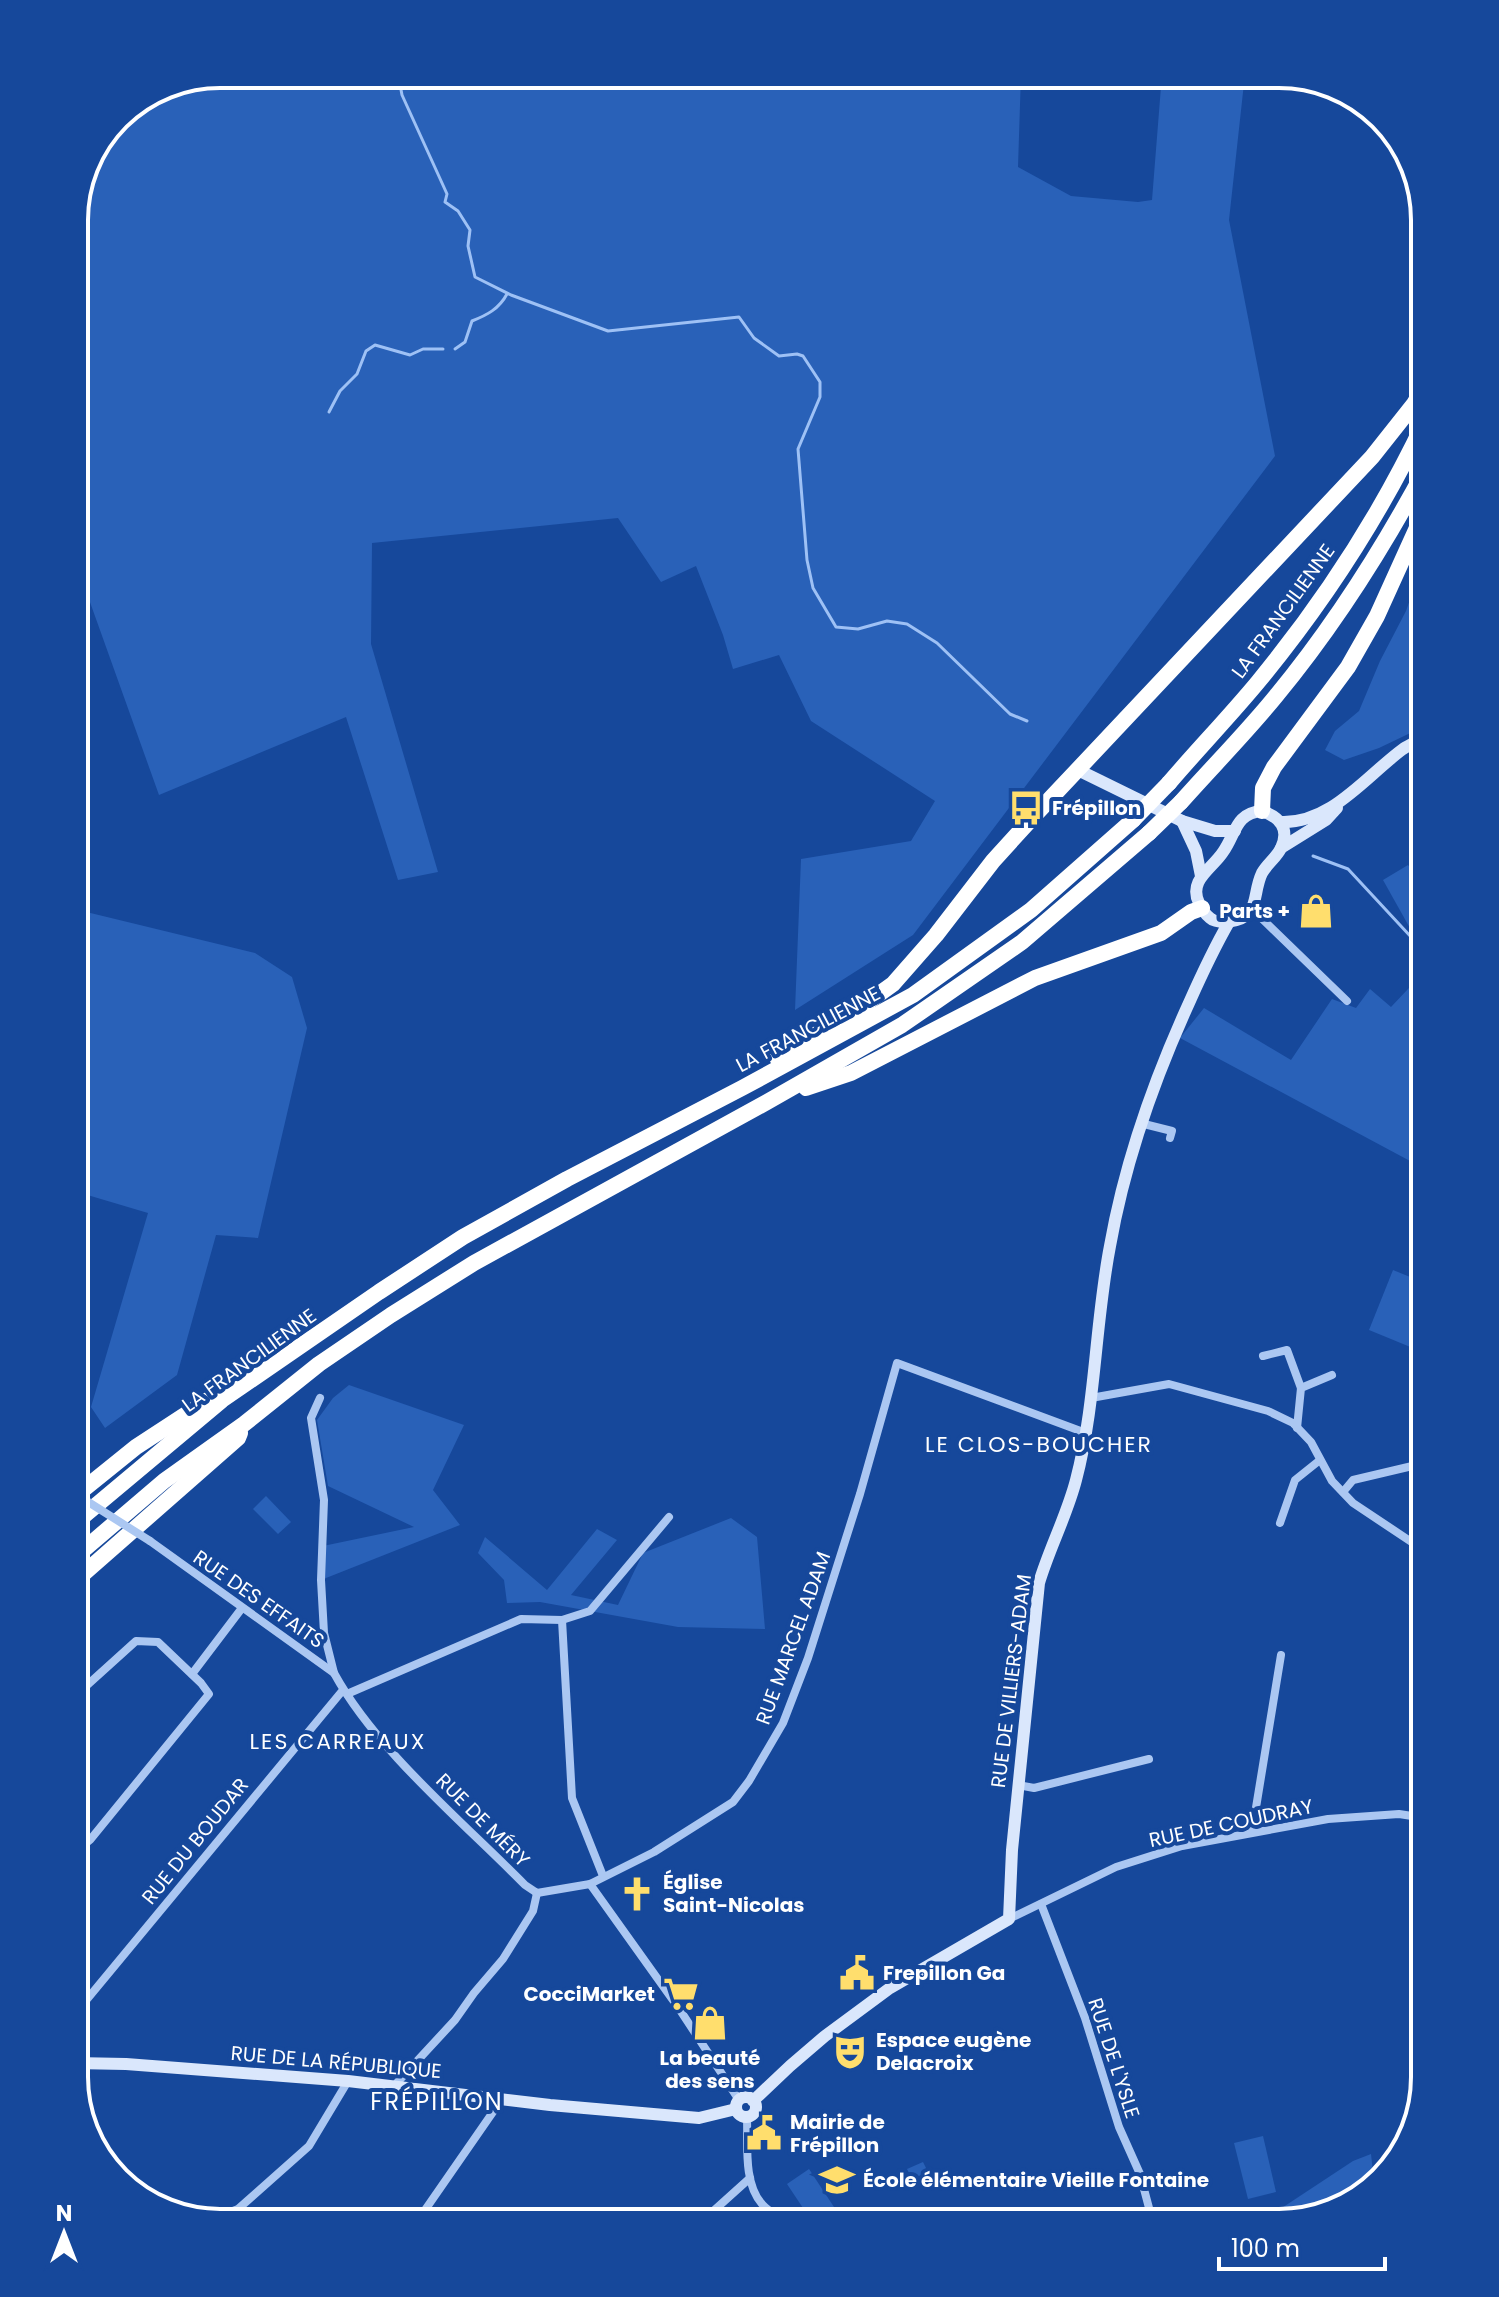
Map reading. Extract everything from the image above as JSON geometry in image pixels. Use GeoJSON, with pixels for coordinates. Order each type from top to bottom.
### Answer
{"type":"FeatureCollection","features":[{"type":"Feature","properties":{"kind":"highway"},"geometry":{"type":"LineString","coordinates":[[742,1088],[772,1061],[854,1012],[893,984],[936,935],[993,861],[1372,457],[1411,408]]}},
{"type":"Feature","properties":{"kind":"highway","name":"LA FRANCILIENNE"},"geometry":{"type":"LineString","coordinates":[[88,1512],[222,1400],[463,1237],[623,1148],[742,1088],[913,995],[1031,910],[1133,820],[1258,682],[1364,534],[1411,451]]}},
{"type":"Feature","properties":{"kind":"highway","name":"LA FRANCILIENNE"},"geometry":{"type":"LineString","coordinates":[[88,1546],[164,1481],[244,1424],[319,1364],[391,1315],[474,1263],[902,1025],[1022,942],[1149,833],[1276,696],[1335,618],[1411,496]]}},
{"type":"Feature","properties":{"kind":"highway"},"geometry":{"type":"LineString","coordinates":[[1262,811],[1263,788],[1274,767],[1348,667],[1377,616],[1411,541]]}},
{"type":"Feature","properties":{"kind":"highway"},"geometry":{"type":"LineString","coordinates":[[767,1102],[851,1073],[1035,978],[1161,933],[1191,912],[1206,914]]}},
{"type":"Feature","properties":{"kind":"highway"},"geometry":{"type":"LineString","coordinates":[[88,1484],[136,1447],[208,1400],[222,1400]]}},
{"type":"Feature","properties":{"kind":"highway"},"geometry":{"type":"LineString","coordinates":[[88,1570],[238,1438],[244,1424]]}},
{"type":"Feature","properties":{"kind":"street"},"geometry":{"type":"LineString","coordinates":[[1281,822],[1294,823],[1315,817],[1411,745]]}},
{"type":"Feature","properties":{"kind":"street"},"geometry":{"type":"LineString","coordinates":[[1078,770],[1182,821],[1215,831],[1235,831]]}},
{"type":"Feature","properties":{"kind":"street"},"geometry":{"type":"LineString","coordinates":[[1206,914],[1219,922],[1229,922],[1253,910],[1263,872],[1281,848],[1326,820],[1348,795]]}},
{"type":"Feature","properties":{"kind":"street"},"geometry":{"type":"LineString","coordinates":[[1216,944],[1206,914],[1197,900],[1196,890],[1201,876],[1223,852],[1242,818],[1251,812],[1262,811],[1274,815],[1281,822],[1281,848]]}},
{"type":"Feature","properties":{"kind":"street"},"geometry":{"type":"LineString","coordinates":[[1182,821],[1196,851],[1201,876]]}},
{"type":"Feature","properties":{"kind":"street"},"geometry":{"type":"LineString","coordinates":[[1253,910],[1347,1001]]}},
{"type":"Feature","properties":{"kind":"street","name":"RUE DE VILLIERS-ADAM"},"geometry":{"type":"LineString","coordinates":[[1009,1919],[1018,1785],[1039,1583],[1075,1483],[1086,1433],[1110,1245],[1123,1181],[1140,1123],[1175,1033],[1229,922]]}},
{"type":"Feature","properties":{"kind":"street"},"geometry":{"type":"LineString","coordinates":[[1140,1123],[1172,1131],[1170,1138]]}},
{"type":"Feature","properties":{"kind":"street"},"geometry":{"type":"LineString","coordinates":[[1263,1356],[1287,1350],[1301,1388],[1297,1428]]}},
{"type":"Feature","properties":{"kind":"street","name":"RUE MARCEL ADAM"},"geometry":{"type":"LineString","coordinates":[[590,1884],[654,1852],[733,1802],[749,1781],[783,1723],[808,1658],[859,1498],[897,1363],[1086,1433]]}},
{"type":"Feature","properties":{"kind":"street"},"geometry":{"type":"LineString","coordinates":[[1301,1388],[1332,1375]]}},
{"type":"Feature","properties":{"kind":"street"},"geometry":{"type":"LineString","coordinates":[[1091,1398],[1169,1384],[1268,1411],[1293,1423],[1311,1442],[1332,1481],[1353,1503],[1411,1542]]}},
{"type":"Feature","properties":{"kind":"street"},"geometry":{"type":"LineString","coordinates":[[320,1398],[311,1418],[324,1500],[321,1580],[324,1633],[334,1673]]}},
{"type":"Feature","properties":{"kind":"street"},"geometry":{"type":"LineString","coordinates":[[1280,1523],[1295,1480],[1320,1460]]}},
{"type":"Feature","properties":{"kind":"street"},"geometry":{"type":"LineString","coordinates":[[1343,1492],[1353,1480],[1411,1466]]}},
{"type":"Feature","properties":{"kind":"street","name":"RUE DES EFFAITS"},"geometry":{"type":"LineString","coordinates":[[88,1503],[150,1541],[334,1673],[345,1692]]}},
{"type":"Feature","properties":{"kind":"street"},"geometry":{"type":"LineString","coordinates":[[345,1692],[521,1619],[562,1620],[590,1611],[669,1517]]}},
{"type":"Feature","properties":{"kind":"street"},"geometry":{"type":"LineString","coordinates":[[192,1674],[242,1608]]}},
{"type":"Feature","properties":{"kind":"street"},"geometry":{"type":"LineString","coordinates":[[562,1620],[572,1798],[603,1876]]}},
{"type":"Feature","properties":{"kind":"street"},"geometry":{"type":"LineString","coordinates":[[88,1684],[136,1641],[158,1642],[209,1694],[88,1842]]}},
{"type":"Feature","properties":{"kind":"street"},"geometry":{"type":"LineString","coordinates":[[1252,1832],[1281,1655]]}},
{"type":"Feature","properties":{"kind":"street","name":"RUE DE MÉRY"},"geometry":{"type":"LineString","coordinates":[[345,1692],[384,1743],[525,1885],[537,1893],[590,1884]]}},
{"type":"Feature","properties":{"kind":"street","name":"RUE DU BOUDAR"},"geometry":{"type":"LineString","coordinates":[[88,1998],[345,1692]]}},
{"type":"Feature","properties":{"kind":"street"},"geometry":{"type":"LineString","coordinates":[[1018,1785],[1034,1788],[1149,1759]]}},
{"type":"Feature","properties":{"kind":"street","name":"RUE DE COUDRAY"},"geometry":{"type":"LineString","coordinates":[[1009,1919],[1116,1867],[1156,1853],[1328,1819],[1411,1816]]}},
{"type":"Feature","properties":{"kind":"street"},"geometry":{"type":"LineString","coordinates":[[590,1884],[680,2010],[737,2104],[738,2115],[747,2118],[756,2110],[753,2101],[748,2098],[737,2104]]}},
{"type":"Feature","properties":{"kind":"street"},"geometry":{"type":"LineString","coordinates":[[394,2086],[455,2020],[503,1959],[533,1911],[537,1893]]}},
{"type":"Feature","properties":{"kind":"street","name":"RUE DE L'YSLE"},"geometry":{"type":"LineString","coordinates":[[1041,1904],[1085,2018],[1119,2127],[1140,2174],[1149,2209]]}},
{"type":"Feature","properties":{"kind":"street"},"geometry":{"type":"LineString","coordinates":[[753,2101],[813,2046],[890,1988],[1009,1919]]}},
{"type":"Feature","properties":{"kind":"street","name":"RUE DE LA RÉPUBLIQUE"},"geometry":{"type":"LineString","coordinates":[[88,2063],[348,2081],[699,2118],[737,2104]]}},
{"type":"Feature","properties":{"kind":"street"},"geometry":{"type":"LineString","coordinates":[[238,2209],[309,2146],[348,2081]]}},
{"type":"Feature","properties":{"kind":"street"},"geometry":{"type":"LineString","coordinates":[[426,2209],[502,2099]]}},
{"type":"Feature","properties":{"kind":"street"},"geometry":{"type":"LineString","coordinates":[[747,2118],[750,2178],[761,2204],[768,2209]]}},
{"type":"Feature","properties":{"kind":"street"},"geometry":{"type":"LineString","coordinates":[[716,2209],[750,2178]]}},
{"type":"Feature","properties":{"kind":"shaded area"},"geometry":{"type":"Polygon","coordinates":[[[220,88],[1021,88],[1018,167],[1071,196],[1138,202],[1152,200],[1161,88],[1243,88],[1229,220],[1275,456],[913,935],[795,1010],[801,859],[911,841],[935,801],[811,721],[779,655],[733,669],[696,566],[661,582],[618,518],[372,543],[371,644],[438,872],[398,880],[346,717],[159,795],[88,597],[88,212],[102,162],[115,140],[147,110],[170,98],[220,88]]]}},
{"type":"Feature","properties":{"kind":"shaded area"},"geometry":{"type":"Polygon","coordinates":[[[1411,597],[1411,733],[1344,760],[1325,750],[1335,731],[1359,711],[1411,597]]]}},
{"type":"Feature","properties":{"kind":"shaded area"},"geometry":{"type":"Polygon","coordinates":[[[1408,865],[1411,869],[1411,930],[1383,880],[1408,865]]]}},
{"type":"Feature","properties":{"kind":"shaded area"},"geometry":{"type":"Polygon","coordinates":[[[88,912],[255,953],[292,977],[307,1028],[258,1238],[216,1235],[177,1375],[105,1428],[91,1407],[148,1213],[88,1195],[88,912]]]}},
{"type":"Feature","properties":{"kind":"shaded area"},"geometry":{"type":"Polygon","coordinates":[[[1411,986],[1411,1162],[1180,1038],[1204,1008],[1291,1060],[1332,999],[1356,1008],[1370,989],[1391,1007],[1411,986]]]}},
{"type":"Feature","properties":{"kind":"shaded area"},"geometry":{"type":"Polygon","coordinates":[[[1393,1270],[1411,1277],[1411,1347],[1369,1330],[1393,1270]]]}},
{"type":"Feature","properties":{"kind":"shaded area"},"geometry":{"type":"Polygon","coordinates":[[[349,1385],[464,1425],[433,1490],[460,1525],[321,1580],[323,1546],[414,1527],[328,1486],[317,1420],[333,1398],[349,1385]]]}},
{"type":"Feature","properties":{"kind":"shaded area"},"geometry":{"type":"Polygon","coordinates":[[[266,1496],[291,1522],[278,1534],[253,1509],[266,1496]]]}},
{"type":"Feature","properties":{"kind":"shaded area"},"geometry":{"type":"Polygon","coordinates":[[[731,1518],[757,1537],[765,1629],[678,1627],[540,1602],[507,1603],[504,1580],[478,1553],[485,1537],[547,1590],[597,1529],[617,1540],[571,1595],[618,1605],[643,1553],[731,1518]]]}},
{"type":"Feature","properties":{"kind":"shaded area"},"geometry":{"type":"Polygon","coordinates":[[[1263,2136],[1276,2192],[1248,2199],[1234,2143],[1263,2136]]]}},
{"type":"Feature","properties":{"kind":"shaded area"},"geometry":{"type":"Polygon","coordinates":[[[1371,2154],[1373,2169],[1352,2187],[1321,2202],[1280,2209],[1353,2161],[1371,2154]]]}},
{"type":"Feature","properties":{"kind":"shaded area"},"geometry":{"type":"Polygon","coordinates":[[[923,2162],[930,2176],[914,2183],[907,2169],[923,2162]]]}},
{"type":"Feature","properties":{"kind":"shaded area"},"geometry":{"type":"Polygon","coordinates":[[[809,2169],[834,2207],[804,2209],[787,2184],[809,2169]]]}},
{"type":"Feature","properties":{"kind":"waterway"},"geometry":{"type":"LineString","coordinates":[[401,88],[447,194],[445,202],[458,211],[470,230],[468,246],[475,277],[511,295],[608,331],[739,317],[754,338],[779,356],[803,356],[820,382],[820,397],[798,449],[807,560],[813,588],[836,627],[858,629],[887,621],[907,624],[937,643],[1010,714],[1027,721]]}},
{"type":"Feature","properties":{"kind":"waterway"},"geometry":{"type":"LineString","coordinates":[[455,349],[465,342],[472,321],[492,311],[507,294]]}},
{"type":"Feature","properties":{"kind":"waterway"},"geometry":{"type":"LineString","coordinates":[[329,412],[340,391],[357,374],[366,351],[375,345],[410,355],[423,349],[443,349]]}},
{"type":"Feature","properties":{"kind":"waterway"},"geometry":{"type":"LineString","coordinates":[[1313,856],[1348,869],[1411,937]]}},
{"type":"Feature","properties":{"kind":"place","name":"Frépillon"},"geometry":{"type":"Point","coordinates":[1026,808]}},
{"type":"Feature","properties":{"kind":"place","name":"Parts +"},"geometry":{"type":"Point","coordinates":[1316,911]}},
{"type":"Feature","properties":{"kind":"place","name":"Église Saint-Nicolas"},"geometry":{"type":"Point","coordinates":[637,1894]}},
{"type":"Feature","properties":{"kind":"place","name":"Frepillon Ga"},"geometry":{"type":"Point","coordinates":[857,1973]}},
{"type":"Feature","properties":{"kind":"place","name":"CocciMarket"},"geometry":{"type":"Point","coordinates":[681,1994]}},
{"type":"Feature","properties":{"kind":"place","name":"La beauté des sens"},"geometry":{"type":"Point","coordinates":[710,2023]}},
{"type":"Feature","properties":{"kind":"place","name":"Espace eugène Delacroix"},"geometry":{"type":"Point","coordinates":[850,2052]}},
{"type":"Feature","properties":{"kind":"place","name":"Mairie de Frépillon"},"geometry":{"type":"Point","coordinates":[764,2133]}},
{"type":"Feature","properties":{"kind":"place","name":"École élémentaire Vieille Fontaine"},"geometry":{"type":"Point","coordinates":[837,2180]}},
{"type":"Feature","properties":{"kind":"district","name":"LE CLOS-BOUCHER"},"geometry":{"type":"Point","coordinates":[1039,1444]}},
{"type":"Feature","properties":{"kind":"district","name":"LES CARREAUX"},"geometry":{"type":"Point","coordinates":[338,1741]}},
{"type":"Feature","properties":{"kind":"district","name":"FRÉPILLON"},"geometry":{"type":"Point","coordinates":[437,2101]}}]}
